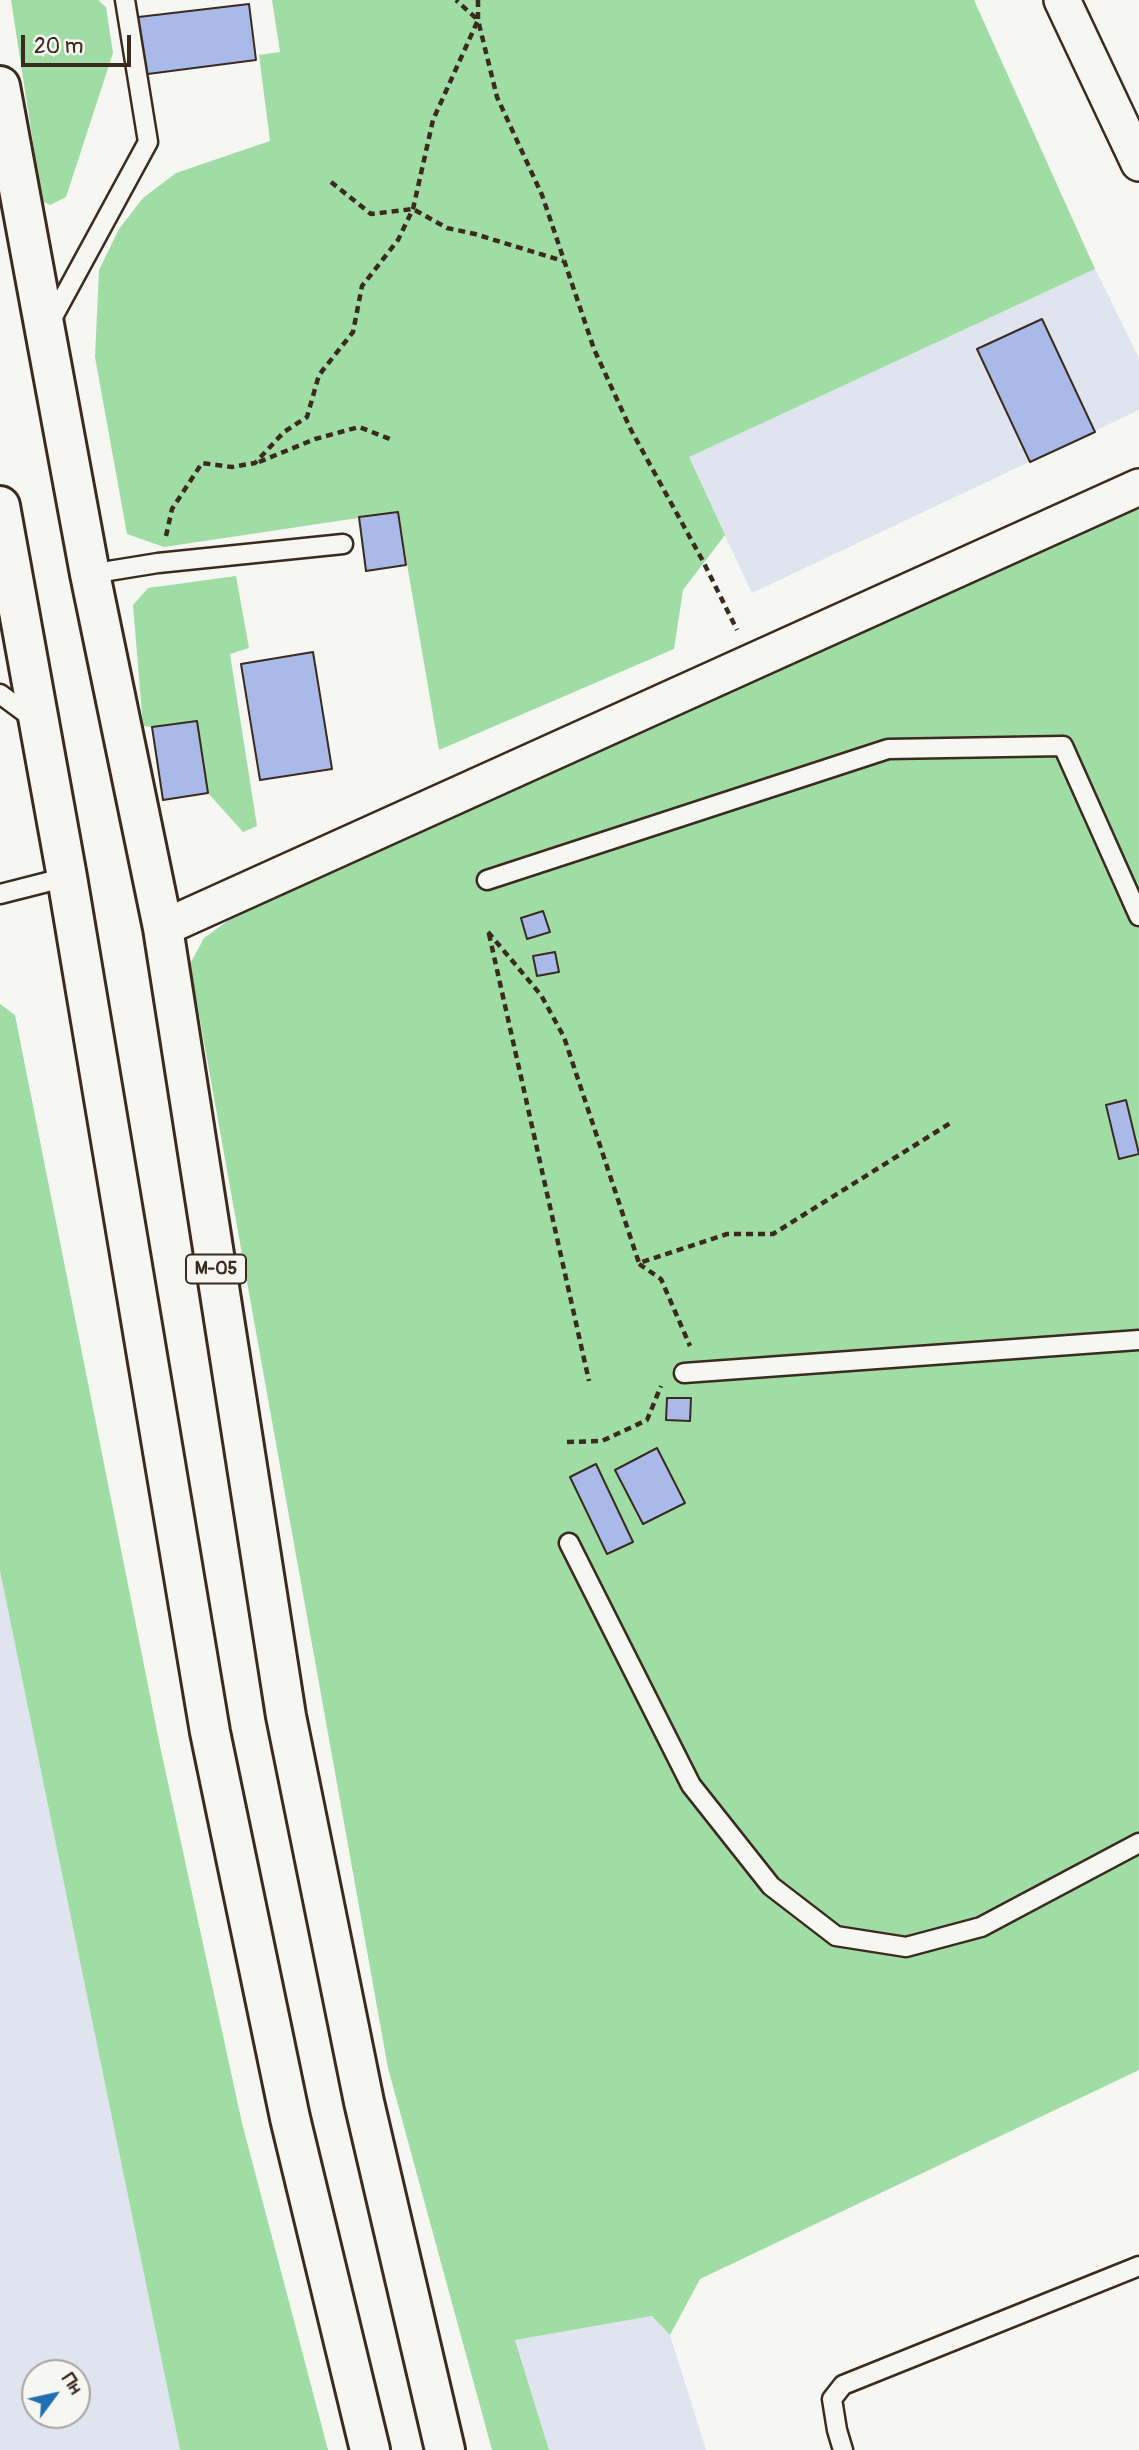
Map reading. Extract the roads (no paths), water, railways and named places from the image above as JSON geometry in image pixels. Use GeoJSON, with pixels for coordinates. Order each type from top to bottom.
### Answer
{"type":"FeatureCollection","features":[{"type":"Feature","properties":{"kind":"main road","name":"М-05"},"geometry":{"type":"LineString","coordinates":[[0,86],[90,574],[163,928],[286,1716],[364,2102],[445,2450]]}},
{"type":"Feature","properties":{"kind":"main road"},"geometry":{"type":"LineString","coordinates":[[0,506],[67,877],[210,1732],[290,2118],[370,2450]]}},
{"type":"Feature","properties":{"kind":"street"},"geometry":{"type":"LineString","coordinates":[[1062,0],[1139,163]]}},
{"type":"Feature","properties":{"kind":"street"},"geometry":{"type":"LineString","coordinates":[[163,928],[1139,487]]}},
{"type":"Feature","properties":{"kind":"lane"},"geometry":{"type":"LineString","coordinates":[[45,332],[148,142],[125,0]]}},
{"type":"Feature","properties":{"kind":"lane"},"geometry":{"type":"LineString","coordinates":[[90,574],[343,544]]}},
{"type":"Feature","properties":{"kind":"lane"},"geometry":{"type":"LineString","coordinates":[[0,694],[39,722]]}},
{"type":"Feature","properties":{"kind":"lane"},"geometry":{"type":"LineString","coordinates":[[487,880],[888,749],[1063,746],[1139,916]]}},
{"type":"Feature","properties":{"kind":"lane"},"geometry":{"type":"LineString","coordinates":[[0,894],[67,877]]}},
{"type":"Feature","properties":{"kind":"lane"},"geometry":{"type":"LineString","coordinates":[[691,1372],[1139,1340]]}},
{"type":"Feature","properties":{"kind":"lane"},"geometry":{"type":"LineString","coordinates":[[569,1543],[691,1784],[771,1886],[836,1936],[906,1947],[981,1927],[1139,1843]]}},
{"type":"Feature","properties":{"kind":"lane"},"geometry":{"type":"LineString","coordinates":[[844,2450],[837,2430],[832,2399],[843,2385],[1139,2266]]}}]}
